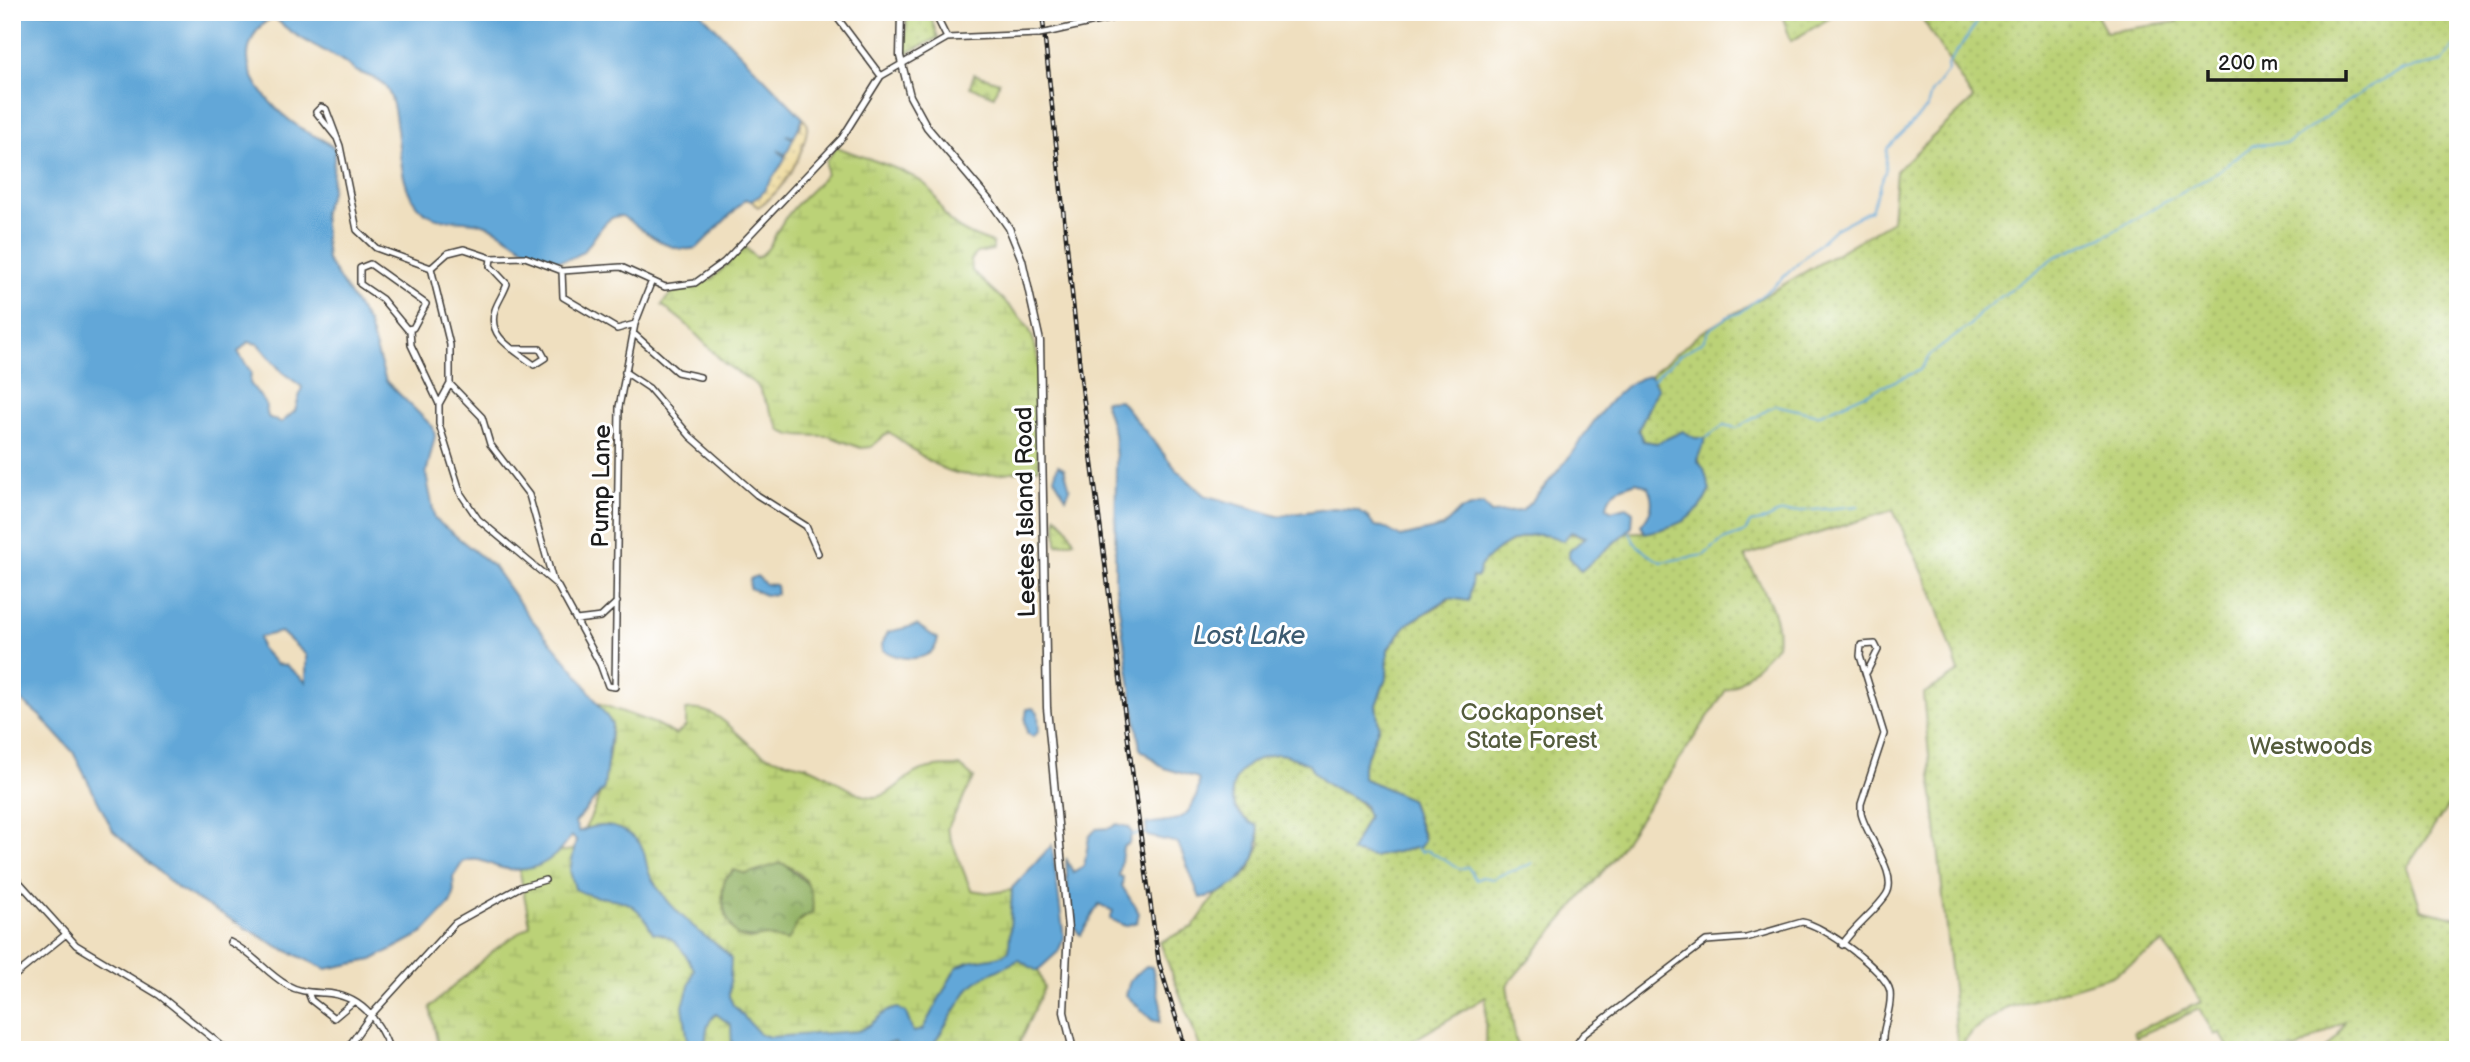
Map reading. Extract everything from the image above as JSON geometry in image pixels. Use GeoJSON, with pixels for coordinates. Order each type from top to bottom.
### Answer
{"type":"FeatureCollection","features":[{"type":"Feature","properties":{"kind":"main road","name":"Leetes Island Road"},"geometry":{"type":"LineString","coordinates":[[901,12],[901,66],[910,96],[927,127],[1009,228],[1021,260],[1038,330],[1044,401],[1047,708],[1068,929],[1064,1012],[1073,1050]]}},
{"type":"Feature","properties":{"kind":"street"},"geometry":{"type":"LineString","coordinates":[[833,12],[881,76]]}},
{"type":"Feature","properties":{"kind":"street"},"geometry":{"type":"LineString","coordinates":[[934,12],[947,38]]}},
{"type":"Feature","properties":{"kind":"street"},"geometry":{"type":"LineString","coordinates":[[1097,12],[1097,21]]}},
{"type":"Feature","properties":{"kind":"street"},"geometry":{"type":"LineString","coordinates":[[431,268],[454,250],[464,249],[491,258],[525,257],[562,271],[621,267],[641,275],[651,283],[677,288],[706,276],[842,138],[881,76],[947,38],[1039,34],[1139,12]]}},
{"type":"Feature","properties":{"kind":"street"},"geometry":{"type":"LineString","coordinates":[[336,137],[316,112],[321,107],[326,109],[336,137],[357,230],[376,248],[431,268]]}},
{"type":"Feature","properties":{"kind":"street"},"geometry":{"type":"LineString","coordinates":[[491,258],[490,265],[507,284],[496,308],[494,324],[502,342],[534,365],[545,358],[540,349],[512,349]]}},
{"type":"Feature","properties":{"kind":"street"},"geometry":{"type":"LineString","coordinates":[[426,304],[370,264],[360,268],[360,284],[382,299],[410,330],[411,345],[439,404]]}},
{"type":"Feature","properties":{"kind":"street"},"geometry":{"type":"LineString","coordinates":[[431,268],[450,345],[450,384],[437,411],[461,494],[469,508],[554,581]]}},
{"type":"Feature","properties":{"kind":"street"},"geometry":{"type":"LineString","coordinates":[[562,271],[563,297],[607,325],[617,328],[635,324]]}},
{"type":"Feature","properties":{"kind":"street","name":"Pump Lane"},"geometry":{"type":"LineString","coordinates":[[576,620],[600,664],[608,686],[615,687],[619,407],[635,324],[651,283]]}},
{"type":"Feature","properties":{"kind":"street"},"geometry":{"type":"LineString","coordinates":[[410,330],[417,325],[426,304],[437,295]]}},
{"type":"Feature","properties":{"kind":"street"},"geometry":{"type":"LineString","coordinates":[[633,333],[677,372],[699,377]]}},
{"type":"Feature","properties":{"kind":"street"},"geometry":{"type":"LineString","coordinates":[[625,372],[649,388],[690,436],[757,495],[806,526],[818,553]]}},
{"type":"Feature","properties":{"kind":"street"},"geometry":{"type":"LineString","coordinates":[[450,384],[482,417],[490,444],[530,495],[554,581],[576,620],[601,617],[617,602]]}},
{"type":"Feature","properties":{"kind":"street"},"geometry":{"type":"LineString","coordinates":[[1842,945],[1857,923],[1886,895],[1889,886],[1887,869],[1861,813],[1861,804],[1884,734],[1870,693],[1860,650],[1863,643],[1870,642],[1875,643],[1878,652],[1867,672]]}},
{"type":"Feature","properties":{"kind":"street"},"geometry":{"type":"LineString","coordinates":[[12,874],[65,935],[83,950],[159,995],[219,1048],[227,1050]]}},
{"type":"Feature","properties":{"kind":"street"},"geometry":{"type":"LineString","coordinates":[[346,1050],[371,1015],[456,923],[520,887],[545,880]]}},
{"type":"Feature","properties":{"kind":"street"},"geometry":{"type":"LineString","coordinates":[[1572,1050],[1583,1035],[1706,941],[1746,938],[1802,922],[1811,923],[1877,971],[1889,989],[1890,1008],[1882,1032],[1884,1050]]}},
{"type":"Feature","properties":{"kind":"street"},"geometry":{"type":"LineString","coordinates":[[12,978],[65,935]]}},
{"type":"Feature","properties":{"kind":"street"},"geometry":{"type":"LineString","coordinates":[[230,942],[256,957],[286,984],[308,992],[337,994],[353,1002],[379,1021],[390,1050]]}},
{"type":"Feature","properties":{"kind":"street"},"geometry":{"type":"LineString","coordinates":[[308,992],[309,998],[334,1018],[353,1002]]}},
{"type":"Feature","properties":{"kind":"green space"},"geometry":{"type":"Polygon","coordinates":[[[907,12],[929,12],[938,38],[905,54],[907,12]]]}},
{"type":"Feature","properties":{"kind":"green space"},"geometry":{"type":"Polygon","coordinates":[[[1781,12],[1840,12],[1791,41],[1781,12]]]}},
{"type":"Feature","properties":{"kind":"green space","name":"Cockaponset State Forest"},"geometry":{"type":"Polygon","coordinates":[[[1918,12],[2095,12],[2106,32],[2177,22],[2175,12],[2458,12],[2458,791],[2407,867],[2421,909],[2458,918],[2458,1050],[2325,1050],[2338,1035],[2344,1021],[2295,1050],[2230,1050],[2220,1033],[2215,1035],[2199,1009],[2136,1037],[2134,1032],[2201,1002],[2164,943],[2112,976],[2007,1008],[1974,1030],[1958,1050],[1923,694],[1959,672],[1932,591],[1893,510],[1745,556],[1773,610],[1778,633],[1777,645],[1745,678],[1726,690],[1611,862],[1507,985],[1515,1038],[1520,1050],[1485,1050],[1486,997],[1397,1050],[1201,1050],[1160,942],[1193,927],[1215,896],[1249,871],[1261,844],[1257,826],[1243,817],[1235,806],[1232,795],[1234,783],[1240,773],[1262,757],[1277,754],[1309,764],[1324,782],[1357,800],[1368,816],[1351,851],[1373,857],[1420,847],[1423,834],[1410,799],[1363,779],[1363,766],[1379,726],[1376,705],[1387,676],[1388,650],[1406,625],[1471,587],[1472,576],[1489,557],[1514,541],[1543,533],[1572,534],[1587,538],[1569,557],[1581,571],[1627,532],[1665,529],[1686,519],[1703,502],[1710,490],[1697,455],[1705,438],[1657,443],[1643,441],[1638,430],[1658,388],[1650,376],[1699,334],[1892,221],[1896,171],[1973,99],[1918,12]]]}},
{"type":"Feature","properties":{"kind":"green space"},"geometry":{"type":"Polygon","coordinates":[[[974,74],[999,82],[994,96],[970,87],[974,74]]]}},
{"type":"Feature","properties":{"kind":"green space"},"geometry":{"type":"Polygon","coordinates":[[[837,147],[917,179],[929,188],[951,222],[980,239],[993,243],[993,250],[977,253],[971,260],[972,271],[1019,316],[1029,329],[1034,343],[1040,377],[1039,468],[966,475],[938,466],[889,432],[871,447],[861,448],[828,436],[791,435],[781,431],[757,385],[725,364],[685,323],[662,305],[671,293],[712,279],[745,247],[756,258],[764,252],[789,213],[826,174],[826,161],[837,147]]]}},
{"type":"Feature","properties":{"kind":"green space"},"geometry":{"type":"Polygon","coordinates":[[[1056,516],[1067,527],[1074,541],[1057,545],[1056,516]]]}},
{"type":"Feature","properties":{"kind":"green space"},"geometry":{"type":"Polygon","coordinates":[[[595,702],[656,724],[676,735],[686,726],[686,710],[709,712],[767,756],[809,767],[851,790],[873,797],[886,794],[918,771],[960,766],[974,778],[947,829],[971,890],[991,893],[1011,890],[1044,988],[1020,1041],[1019,1050],[439,1050],[430,1007],[494,950],[530,925],[517,858],[572,850],[589,820],[601,790],[612,724],[595,702]],[[781,863],[746,874],[734,870],[725,879],[722,894],[724,909],[737,936],[750,939],[767,936],[788,941],[798,922],[812,913],[809,888],[801,876],[781,863]]]}},
{"type":"Feature","properties":{"kind":"green space"},"geometry":{"type":"Polygon","coordinates":[[[776,863],[786,865],[809,886],[813,896],[812,913],[801,919],[788,941],[737,936],[724,909],[725,879],[734,870],[755,872],[776,863]]]}},
{"type":"Feature","properties":{"kind":"sand"},"geometry":{"type":"Polygon","coordinates":[[[803,118],[808,125],[797,161],[776,192],[758,207],[751,201],[782,165],[777,152],[786,155],[786,135],[800,128],[803,118]]]}},
{"type":"Feature","properties":{"kind":"water"},"geometry":{"type":"Polygon","coordinates":[[[12,12],[700,12],[803,118],[794,137],[786,135],[793,139],[786,155],[778,150],[785,157],[784,161],[761,195],[751,201],[746,199],[697,248],[667,245],[622,216],[606,223],[580,254],[570,259],[548,259],[483,224],[432,216],[413,200],[406,185],[394,108],[382,83],[297,36],[274,17],[256,32],[248,57],[255,81],[272,104],[306,132],[335,149],[331,192],[323,212],[327,260],[368,323],[386,381],[433,427],[435,436],[426,474],[435,519],[494,567],[528,615],[576,672],[612,724],[604,788],[575,823],[579,832],[592,827],[613,827],[638,841],[644,851],[649,874],[661,892],[683,917],[731,959],[729,996],[733,1005],[760,1034],[770,1037],[858,1031],[886,1012],[898,1008],[906,1013],[913,1032],[922,1030],[956,968],[1009,951],[1012,888],[1052,845],[1064,938],[1058,952],[1037,971],[1019,960],[983,977],[969,988],[930,1050],[899,1050],[895,1042],[861,1050],[732,1050],[731,1025],[716,1014],[708,1026],[705,1050],[689,1050],[683,1006],[694,969],[678,945],[668,937],[653,933],[635,908],[617,900],[575,889],[570,871],[576,840],[571,836],[548,861],[529,869],[507,869],[476,860],[463,862],[453,877],[454,895],[450,904],[423,933],[372,960],[326,969],[281,948],[178,889],[113,831],[73,752],[40,716],[12,693],[12,12]],[[248,342],[238,352],[251,372],[250,383],[265,403],[268,417],[281,423],[295,411],[302,387],[282,372],[258,344],[248,342]],[[281,632],[259,637],[261,648],[276,664],[286,665],[306,682],[306,655],[281,632]]]}},
{"type":"Feature","properties":{"kind":"water","name":"Lost Lake"},"geometry":{"type":"Polygon","coordinates":[[[1650,376],[1658,388],[1638,430],[1643,441],[1657,443],[1683,431],[1695,438],[1706,438],[1697,460],[1704,469],[1710,490],[1698,509],[1676,524],[1645,533],[1641,525],[1648,516],[1652,502],[1648,487],[1637,482],[1621,487],[1610,496],[1607,507],[1611,511],[1626,507],[1633,512],[1632,527],[1581,571],[1569,557],[1569,551],[1586,537],[1571,532],[1563,541],[1530,535],[1509,542],[1482,564],[1476,578],[1472,577],[1469,601],[1449,598],[1406,625],[1388,649],[1387,676],[1376,705],[1379,726],[1363,766],[1363,778],[1410,799],[1424,840],[1420,847],[1373,857],[1351,852],[1368,816],[1364,805],[1327,785],[1309,764],[1281,754],[1262,757],[1240,773],[1232,795],[1235,806],[1243,817],[1257,826],[1258,840],[1252,864],[1236,883],[1213,895],[1200,898],[1178,843],[1147,836],[1146,824],[1180,818],[1188,811],[1195,800],[1199,783],[1198,778],[1164,768],[1140,749],[1115,581],[1116,458],[1114,433],[1104,401],[1120,400],[1176,469],[1204,495],[1278,516],[1333,508],[1357,510],[1366,515],[1374,526],[1383,527],[1401,537],[1443,527],[1460,510],[1483,504],[1491,513],[1522,511],[1566,461],[1613,398],[1625,387],[1650,376]]]}},
{"type":"Feature","properties":{"kind":"water"},"geometry":{"type":"Polygon","coordinates":[[[1058,465],[1064,468],[1070,489],[1066,498],[1054,478],[1058,465]]]}},
{"type":"Feature","properties":{"kind":"water"},"geometry":{"type":"Polygon","coordinates":[[[757,576],[765,584],[776,585],[777,594],[765,595],[749,588],[750,579],[757,576]]]}},
{"type":"Feature","properties":{"kind":"water"},"geometry":{"type":"Polygon","coordinates":[[[917,625],[938,639],[930,653],[907,658],[883,650],[882,644],[888,632],[917,625]]]}},
{"type":"Feature","properties":{"kind":"water"},"geometry":{"type":"Polygon","coordinates":[[[1033,708],[1038,712],[1039,731],[1033,737],[1027,733],[1025,721],[1027,709],[1033,708]]]}},
{"type":"Feature","properties":{"kind":"water"},"geometry":{"type":"Polygon","coordinates":[[[1117,824],[1129,827],[1132,833],[1129,843],[1123,847],[1119,876],[1123,877],[1122,886],[1139,913],[1137,922],[1125,926],[1110,919],[1113,911],[1099,904],[1081,935],[1073,923],[1071,913],[1066,858],[1073,872],[1084,866],[1089,837],[1096,829],[1110,828],[1117,824]]]}},
{"type":"Feature","properties":{"kind":"water"},"geometry":{"type":"Polygon","coordinates":[[[1146,966],[1152,967],[1161,1005],[1160,1022],[1152,1020],[1126,995],[1130,980],[1146,966]]]}},
{"type":"Feature","properties":{"kind":"waterway"},"geometry":{"type":"LineString","coordinates":[[1652,380],[1681,354],[1702,342],[1711,328],[1727,317],[1739,313],[1775,285],[1835,229],[1871,210],[1885,172],[1887,149],[1927,108],[1931,93],[1948,71],[1947,65],[1985,12]]}},
{"type":"Feature","properties":{"kind":"waterway"},"geometry":{"type":"LineString","coordinates":[[1706,438],[1724,425],[1737,428],[1776,405],[1818,415],[1920,370],[1930,355],[1969,326],[1983,310],[2055,257],[2105,236],[2216,173],[2253,145],[2288,143],[2374,84],[2402,70],[2442,62],[2458,42]]}},
{"type":"Feature","properties":{"kind":"waterway"},"geometry":{"type":"LineString","coordinates":[[1630,532],[1634,542],[1661,562],[1704,555],[1723,540],[1745,532],[1750,523],[1779,513],[1858,506]]}},
{"type":"Feature","properties":{"kind":"waterway"},"geometry":{"type":"LineString","coordinates":[[1132,835],[1146,833]]}},
{"type":"Feature","properties":{"kind":"waterway"},"geometry":{"type":"LineString","coordinates":[[1416,848],[1421,852],[1427,850],[1460,869],[1468,867],[1476,880],[1482,877],[1493,879],[1532,863]]}},
{"type":"Feature","properties":{"kind":"railway"},"geometry":{"type":"LineString","coordinates":[[1042,12],[1082,387],[1140,831],[1159,963],[1186,1050]]}},
{"type":"Feature","properties":{"kind":"park label","name":"Westwoods"},"geometry":{"type":"Point","coordinates":[2311,746]}}]}
